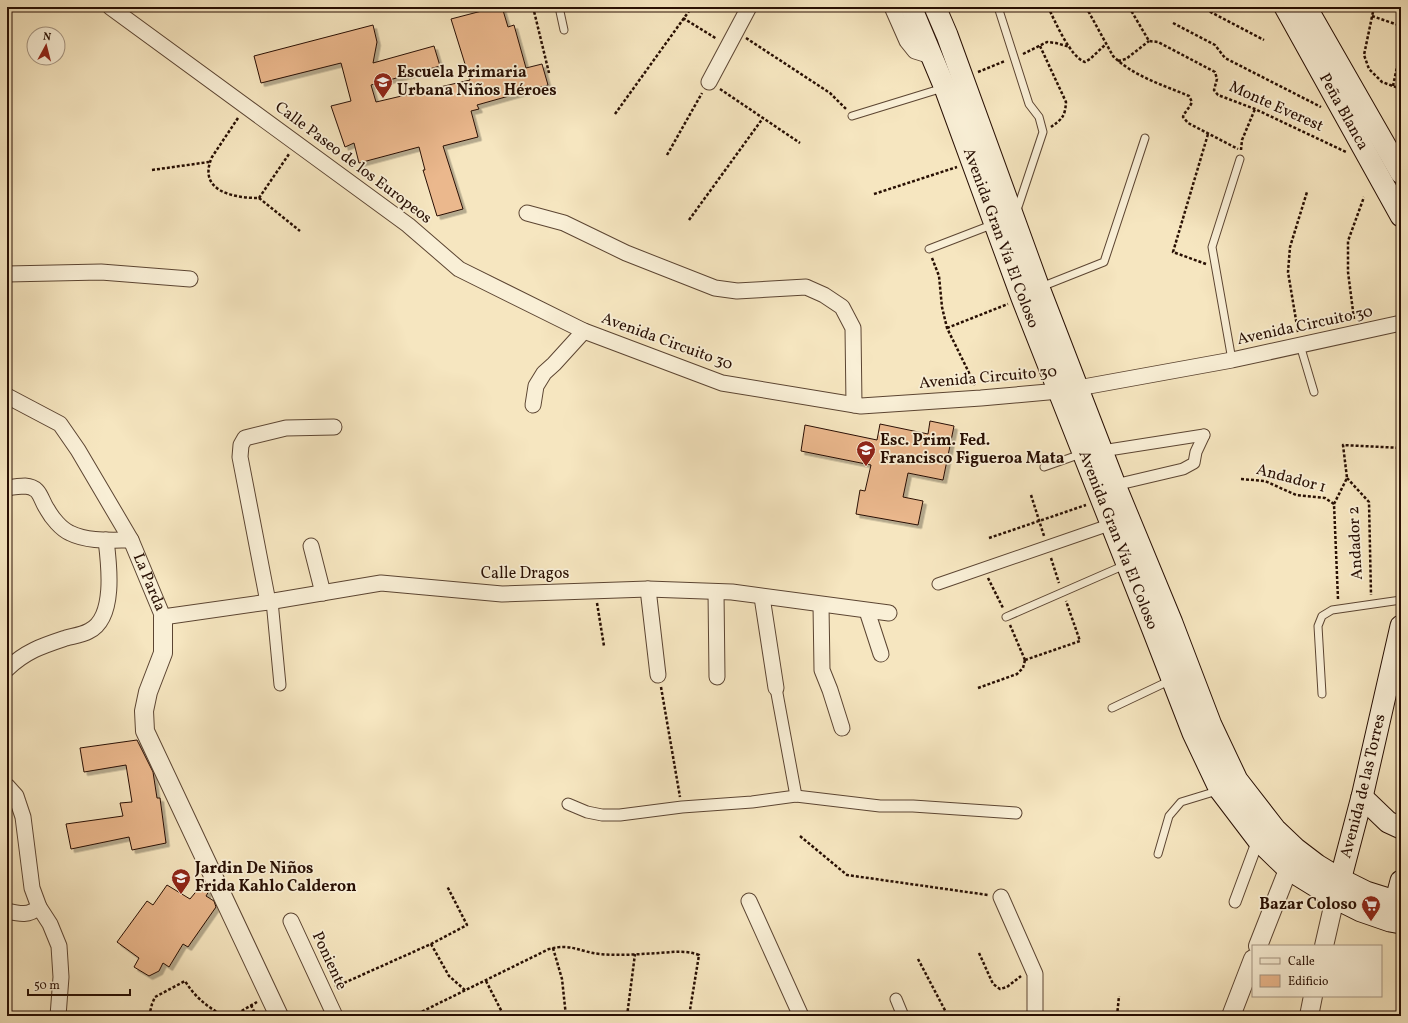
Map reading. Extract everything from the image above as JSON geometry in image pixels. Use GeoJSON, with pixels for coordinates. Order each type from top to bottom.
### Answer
{"type":"FeatureCollection","features":[{"type":"Feature","properties":{"kind":"main road","name":"Avenida Gran Vía El Coloso"},"geometry":{"type":"LineString","coordinates":[[910,7],[945,88],[972,162],[1005,220]]}},
{"type":"Feature","properties":{"kind":"main road","name":"Avenida Gran Vía El Coloso"},"geometry":{"type":"LineString","coordinates":[[935,7],[947,35],[1005,220],[1030,293],[1109,492],[1172,623],[1211,725],[1237,780],[1275,828],[1296,849],[1317,865],[1366,892],[1397,913]]}},
{"type":"Feature","properties":{"kind":"main road","name":"Peña Blanca"},"geometry":{"type":"LineString","coordinates":[[1285,7],[1401,216]]}},
{"type":"Feature","properties":{"kind":"main road","name":"Peña Blanca"},"geometry":{"type":"LineString","coordinates":[[1306,7],[1401,173]]}},
{"type":"Feature","properties":{"kind":"main road","name":"Avenida Gran Vía El Coloso"},"geometry":{"type":"LineString","coordinates":[[1109,492],[1112,524],[1193,733],[1220,790],[1258,840],[1288,869],[1335,898],[1361,911],[1397,913]]}},
{"type":"Feature","properties":{"kind":"main road","name":"Avenida de las Torres"},"geometry":{"type":"LineString","coordinates":[[1335,898],[1362,797],[1401,626]]}},
{"type":"Feature","properties":{"kind":"main road"},"geometry":{"type":"LineString","coordinates":[[1362,797],[1388,822],[1401,828]]}},
{"type":"Feature","properties":{"kind":"main road"},"geometry":{"type":"LineString","coordinates":[[1397,913],[1401,881]]}},
{"type":"Feature","properties":{"kind":"street","name":"Calle Paseo de los Europeos"},"geometry":{"type":"LineString","coordinates":[[110,7],[408,225],[459,268],[584,331]]}},
{"type":"Feature","properties":{"kind":"street"},"geometry":{"type":"LineString","coordinates":[[709,82],[749,7]]}},
{"type":"Feature","properties":{"kind":"street"},"geometry":{"type":"LineString","coordinates":[[892,7],[907,41],[915,51],[932,56]]}},
{"type":"Feature","properties":{"kind":"street"},"geometry":{"type":"LineString","coordinates":[[526,213],[564,223],[626,253],[716,288],[738,291],[806,287],[824,295],[842,307],[853,328],[854,405]]}},
{"type":"Feature","properties":{"kind":"street"},"geometry":{"type":"LineString","coordinates":[[7,274],[101,272],[190,279]]}},
{"type":"Feature","properties":{"kind":"street","name":"Avenida Circuito 30"},"geometry":{"type":"LineString","coordinates":[[584,331],[722,383],[861,406],[981,398],[1068,389],[1232,360],[1401,323]]}},
{"type":"Feature","properties":{"kind":"street"},"geometry":{"type":"LineString","coordinates":[[533,405],[536,386],[544,373],[584,331]]}},
{"type":"Feature","properties":{"kind":"street","name":"La Parda"},"geometry":{"type":"LineString","coordinates":[[7,396],[60,424],[78,450],[131,540],[163,617],[163,653],[148,692],[144,711],[146,731],[279,1016]]}},
{"type":"Feature","properties":{"kind":"street"},"geometry":{"type":"LineString","coordinates":[[280,685],[270,602],[240,457],[241,445],[245,438],[286,428],[334,427]]}},
{"type":"Feature","properties":{"kind":"street"},"geometry":{"type":"LineString","coordinates":[[1093,452],[1204,435],[1196,452],[1194,463],[1183,469],[1109,492]]}},
{"type":"Feature","properties":{"kind":"street"},"geometry":{"type":"LineString","coordinates":[[7,488],[25,486],[34,488],[41,494],[46,508],[54,520],[69,533],[84,538],[131,540]]}},
{"type":"Feature","properties":{"kind":"street"},"geometry":{"type":"LineString","coordinates":[[938,584],[1112,524]]}},
{"type":"Feature","properties":{"kind":"street"},"geometry":{"type":"LineString","coordinates":[[7,668],[13,658],[40,646],[90,631],[102,619],[107,606],[109,565],[106,540]]}},
{"type":"Feature","properties":{"kind":"street"},"geometry":{"type":"LineString","coordinates":[[311,546],[323,593]]}},
{"type":"Feature","properties":{"kind":"street","name":"Calle Dragos"},"geometry":{"type":"LineString","coordinates":[[163,617],[270,602],[381,583],[502,594],[648,589],[716,592],[821,604],[888,614]]}},
{"type":"Feature","properties":{"kind":"street"},"geometry":{"type":"LineString","coordinates":[[648,589],[658,675]]}},
{"type":"Feature","properties":{"kind":"street"},"geometry":{"type":"LineString","coordinates":[[716,592],[717,677]]}},
{"type":"Feature","properties":{"kind":"street"},"geometry":{"type":"LineString","coordinates":[[762,597],[776,688],[796,796]]}},
{"type":"Feature","properties":{"kind":"street"},"geometry":{"type":"LineString","coordinates":[[821,604],[822,670],[842,728]]}},
{"type":"Feature","properties":{"kind":"street"},"geometry":{"type":"LineString","coordinates":[[867,611],[881,654]]}},
{"type":"Feature","properties":{"kind":"street"},"geometry":{"type":"LineString","coordinates":[[7,786],[16,796],[23,817],[32,888],[39,907],[50,924],[59,946],[61,977],[58,1016]]}},
{"type":"Feature","properties":{"kind":"street"},"geometry":{"type":"LineString","coordinates":[[568,804],[587,812],[602,815],[620,815],[682,807],[752,802],[796,796],[880,806],[913,806],[1016,813]]}},
{"type":"Feature","properties":{"kind":"street"},"geometry":{"type":"LineString","coordinates":[[1235,902],[1258,840]]}},
{"type":"Feature","properties":{"kind":"street"},"geometry":{"type":"LineString","coordinates":[[1258,945],[1296,849]]}},
{"type":"Feature","properties":{"kind":"street"},"geometry":{"type":"LineString","coordinates":[[1001,897],[1035,974],[1035,1016]]}},
{"type":"Feature","properties":{"kind":"street","name":"Avenida de las Torres"},"geometry":{"type":"LineString","coordinates":[[1324,945],[1335,898]]}},
{"type":"Feature","properties":{"kind":"street"},"geometry":{"type":"LineString","coordinates":[[749,901],[801,1016]]}},
{"type":"Feature","properties":{"kind":"street"},"geometry":{"type":"LineString","coordinates":[[7,911],[23,914],[33,912],[39,907]]}},
{"type":"Feature","properties":{"kind":"street","name":"Poniente"},"geometry":{"type":"LineString","coordinates":[[291,921],[335,1016]]}},
{"type":"Feature","properties":{"kind":"street"},"geometry":{"type":"LineString","coordinates":[[1231,1016],[1252,962]]}},
{"type":"Feature","properties":{"kind":"street"},"geometry":{"type":"LineString","coordinates":[[1309,1016],[1313,997]]}},
{"type":"Feature","properties":{"kind":"street"},"geometry":{"type":"LineString","coordinates":[[896,999],[903,1016]]}},
{"type":"Feature","properties":{"kind":"lane"},"geometry":{"type":"LineString","coordinates":[[559,7],[564,30]]}},
{"type":"Feature","properties":{"kind":"lane"},"geometry":{"type":"LineString","coordinates":[[929,249],[1005,220],[1043,132],[1039,117],[1029,104],[998,7]]}},
{"type":"Feature","properties":{"kind":"lane"},"geometry":{"type":"LineString","coordinates":[[852,116],[945,88]]}},
{"type":"Feature","properties":{"kind":"lane"},"geometry":{"type":"LineString","coordinates":[[1030,293],[1104,262],[1145,138]]}},
{"type":"Feature","properties":{"kind":"lane"},"geometry":{"type":"LineString","coordinates":[[1232,360],[1212,247],[1240,159]]}},
{"type":"Feature","properties":{"kind":"lane"},"geometry":{"type":"LineString","coordinates":[[1300,345],[1314,392]]}},
{"type":"Feature","properties":{"kind":"lane"},"geometry":{"type":"LineString","coordinates":[[1044,467],[1093,452]]}},
{"type":"Feature","properties":{"kind":"lane"},"geometry":{"type":"LineString","coordinates":[[1006,617],[1127,564]]}},
{"type":"Feature","properties":{"kind":"lane"},"geometry":{"type":"LineString","coordinates":[[1322,694],[1318,626],[1322,616],[1332,610],[1401,600]]}},
{"type":"Feature","properties":{"kind":"lane"},"geometry":{"type":"LineString","coordinates":[[1112,708],[1172,680]]}},
{"type":"Feature","properties":{"kind":"lane"},"geometry":{"type":"LineString","coordinates":[[1158,854],[1169,816],[1181,802],[1220,790]]}},
{"type":"Feature","properties":{"kind":"path"},"geometry":{"type":"LineString","coordinates":[[533,7],[549,73]]}},
{"type":"Feature","properties":{"kind":"path"},"geometry":{"type":"LineString","coordinates":[[615,114],[692,7]]}},
{"type":"Feature","properties":{"kind":"path"},"geometry":{"type":"LineString","coordinates":[[1048,7],[1070,47],[1080,60],[1085,62],[1090,59],[1106,44]]}},
{"type":"Feature","properties":{"kind":"path"},"geometry":{"type":"LineString","coordinates":[[1086,7],[1112,56],[1147,78],[1189,96],[1192,102],[1183,117],[1188,123],[1241,150]]}},
{"type":"Feature","properties":{"kind":"path"},"geometry":{"type":"LineString","coordinates":[[1118,61],[1126,59],[1149,41],[1129,7]]}},
{"type":"Feature","properties":{"kind":"path"},"geometry":{"type":"LineString","coordinates":[[1201,7],[1264,40]]}},
{"type":"Feature","properties":{"kind":"path"},"geometry":{"type":"LineString","coordinates":[[1374,7],[1364,55],[1369,69],[1382,82],[1401,89]]}},
{"type":"Feature","properties":{"kind":"path"},"geometry":{"type":"LineString","coordinates":[[1372,16],[1401,26]]}},
{"type":"Feature","properties":{"kind":"path"},"geometry":{"type":"LineString","coordinates":[[683,18],[728,46]]}},
{"type":"Feature","properties":{"kind":"path"},"geometry":{"type":"LineString","coordinates":[[1174,23],[1215,45],[1225,58],[1348,121]]}},
{"type":"Feature","properties":{"kind":"path"},"geometry":{"type":"LineString","coordinates":[[736,32],[830,94],[852,116]]}},
{"type":"Feature","properties":{"kind":"path","name":"Monte Everest"},"geometry":{"type":"LineString","coordinates":[[1149,41],[1158,42],[1216,72],[1217,79],[1214,90],[1218,95],[1255,109],[1372,165]]}},
{"type":"Feature","properties":{"kind":"path"},"geometry":{"type":"LineString","coordinates":[[1040,46],[1066,102],[1066,110],[1062,120],[1043,132]]}},
{"type":"Feature","properties":{"kind":"path"},"geometry":{"type":"LineString","coordinates":[[1393,86],[1401,48]]}},
{"type":"Feature","properties":{"kind":"path"},"geometry":{"type":"LineString","coordinates":[[667,155],[709,82],[800,143]]}},
{"type":"Feature","properties":{"kind":"path"},"geometry":{"type":"LineString","coordinates":[[246,106],[209,162],[207,175],[215,188],[232,195],[259,198],[300,230]]}},
{"type":"Feature","properties":{"kind":"path"},"geometry":{"type":"LineString","coordinates":[[1240,159],[1242,140],[1255,109]]}},
{"type":"Feature","properties":{"kind":"path"},"geometry":{"type":"LineString","coordinates":[[689,220],[763,118]]}},
{"type":"Feature","properties":{"kind":"path"},"geometry":{"type":"LineString","coordinates":[[1208,134],[1173,252],[1216,267]]}},
{"type":"Feature","properties":{"kind":"path"},"geometry":{"type":"LineString","coordinates":[[259,198],[296,144]]}},
{"type":"Feature","properties":{"kind":"path"},"geometry":{"type":"LineString","coordinates":[[152,170],[209,162]]}},
{"type":"Feature","properties":{"kind":"path"},"geometry":{"type":"LineString","coordinates":[[874,194],[972,162]]}},
{"type":"Feature","properties":{"kind":"path"},"geometry":{"type":"LineString","coordinates":[[1300,345],[1288,272],[1290,247],[1307,192]]}},
{"type":"Feature","properties":{"kind":"path"},"geometry":{"type":"LineString","coordinates":[[1356,333],[1348,272],[1348,241],[1364,197]]}},
{"type":"Feature","properties":{"kind":"path"},"geometry":{"type":"LineString","coordinates":[[929,249],[939,276],[942,307],[947,328],[981,398]]}},
{"type":"Feature","properties":{"kind":"path"},"geometry":{"type":"LineString","coordinates":[[947,328],[1030,293]]}},
{"type":"Feature","properties":{"kind":"path"},"geometry":{"type":"LineString","coordinates":[[1347,478],[1343,445],[1401,448]]}},
{"type":"Feature","properties":{"kind":"path","name":"Andador 2"},"geometry":{"type":"LineString","coordinates":[[1339,609],[1334,504],[1347,478],[1369,502],[1371,604]]}},
{"type":"Feature","properties":{"kind":"path","name":"Andador 1"},"geometry":{"type":"LineString","coordinates":[[1240,479],[1265,481],[1296,495],[1324,498],[1334,504]]}},
{"type":"Feature","properties":{"kind":"path"},"geometry":{"type":"LineString","coordinates":[[990,538],[1109,492]]}},
{"type":"Feature","properties":{"kind":"path"},"geometry":{"type":"LineString","coordinates":[[595,591],[604,646]]}},
{"type":"Feature","properties":{"kind":"path"},"geometry":{"type":"LineString","coordinates":[[978,688],[1016,674],[1023,668],[1025,660],[1080,641],[1062,592]]}},
{"type":"Feature","properties":{"kind":"path"},"geometry":{"type":"LineString","coordinates":[[658,675],[682,807]]}},
{"type":"Feature","properties":{"kind":"path"},"geometry":{"type":"LineString","coordinates":[[800,836],[848,875],[1001,897]]}},
{"type":"Feature","properties":{"kind":"path"},"geometry":{"type":"LineString","coordinates":[[324,992],[431,944],[468,925],[447,886]]}},
{"type":"Feature","properties":{"kind":"path"},"geometry":{"type":"LineString","coordinates":[[431,944],[449,976],[466,991]]}},
{"type":"Feature","properties":{"kind":"path"},"geometry":{"type":"LineString","coordinates":[[413,1016],[553,948],[560,947],[574,947],[599,954],[692,952],[699,955],[689,1016]]}},
{"type":"Feature","properties":{"kind":"path"},"geometry":{"type":"LineString","coordinates":[[553,948],[562,979],[566,1016]]}},
{"type":"Feature","properties":{"kind":"path"},"geometry":{"type":"LineString","coordinates":[[979,953],[993,984],[1000,989],[1007,987],[1032,966]]}},
{"type":"Feature","properties":{"kind":"path"},"geometry":{"type":"LineString","coordinates":[[627,1016],[635,954]]}},
{"type":"Feature","properties":{"kind":"path"},"geometry":{"type":"LineString","coordinates":[[918,959],[948,1016]]}},
{"type":"Feature","properties":{"kind":"path"},"geometry":{"type":"LineString","coordinates":[[149,1016],[155,997],[185,981],[192,992],[202,1002],[224,1016]]}},
{"type":"Feature","properties":{"kind":"path"},"geometry":{"type":"LineString","coordinates":[[486,981],[504,1016]]}},
{"type":"Feature","properties":{"kind":"path"},"geometry":{"type":"LineString","coordinates":[[1117,1016],[1119,996]]}},
{"type":"Feature","properties":{"kind":"path"},"geometry":{"type":"LineString","coordinates":[[233,1016],[251,1005],[269,997]]}},
{"type":"Feature","properties":{"kind":"path"},"geometry":{"type":"LineString","coordinates":[[251,1005],[256,1016]]}},
{"type":"Feature","properties":{"kind":"path"},"geometry":{"type":"LineString","coordinates":[[1055,1016],[1056,1011]]}},
{"type":"Feature","properties":{"kind":"building"},"geometry":{"type":"Polygon","coordinates":[[[502,7],[508,27],[514,25],[526,68],[542,64],[548,85],[477,105],[479,109],[471,111],[478,137],[443,146],[463,209],[437,216],[423,170],[425,170],[419,147],[359,163],[354,143],[345,147],[331,106],[351,101],[341,63],[261,83],[254,56],[373,25],[377,42],[373,63],[434,46],[440,66],[371,85],[376,102],[470,80],[451,19],[502,7]]]}},
{"type":"Feature","properties":{"kind":"building"},"geometry":{"type":"Polygon","coordinates":[[[930,421],[954,426],[943,480],[908,473],[903,497],[923,501],[918,525],[856,514],[860,490],[865,491],[871,465],[801,451],[805,425],[877,440],[880,424],[928,434],[930,421]]]}},
{"type":"Feature","properties":{"kind":"building"},"geometry":{"type":"Polygon","coordinates":[[[137,740],[153,772],[157,798],[160,798],[166,843],[132,850],[129,837],[71,849],[66,824],[123,816],[120,803],[132,802],[126,765],[84,772],[80,748],[137,740]]]}},
{"type":"Feature","properties":{"kind":"building"},"geometry":{"type":"Polygon","coordinates":[[[204,882],[209,891],[206,896],[214,901],[216,907],[188,947],[183,944],[169,967],[163,963],[159,971],[149,976],[134,967],[139,958],[117,942],[147,901],[153,905],[167,885],[190,899],[204,882]]]}},
{"type":"Feature","properties":{"kind":"place","name":"Escuela Primaria Urbana Niños Héroes"},"geometry":{"type":"Point","coordinates":[383,99]}},
{"type":"Feature","properties":{"kind":"place","name":"Esc. Prim. Fed. Francisco Figueroa Mata"},"geometry":{"type":"Point","coordinates":[866,467]}},
{"type":"Feature","properties":{"kind":"place","name":"Jardin De Niños Frida Kahlo Calderon"},"geometry":{"type":"Point","coordinates":[181,895]}},
{"type":"Feature","properties":{"kind":"place","name":"Bazar Coloso"},"geometry":{"type":"Point","coordinates":[1371,922]}}]}
